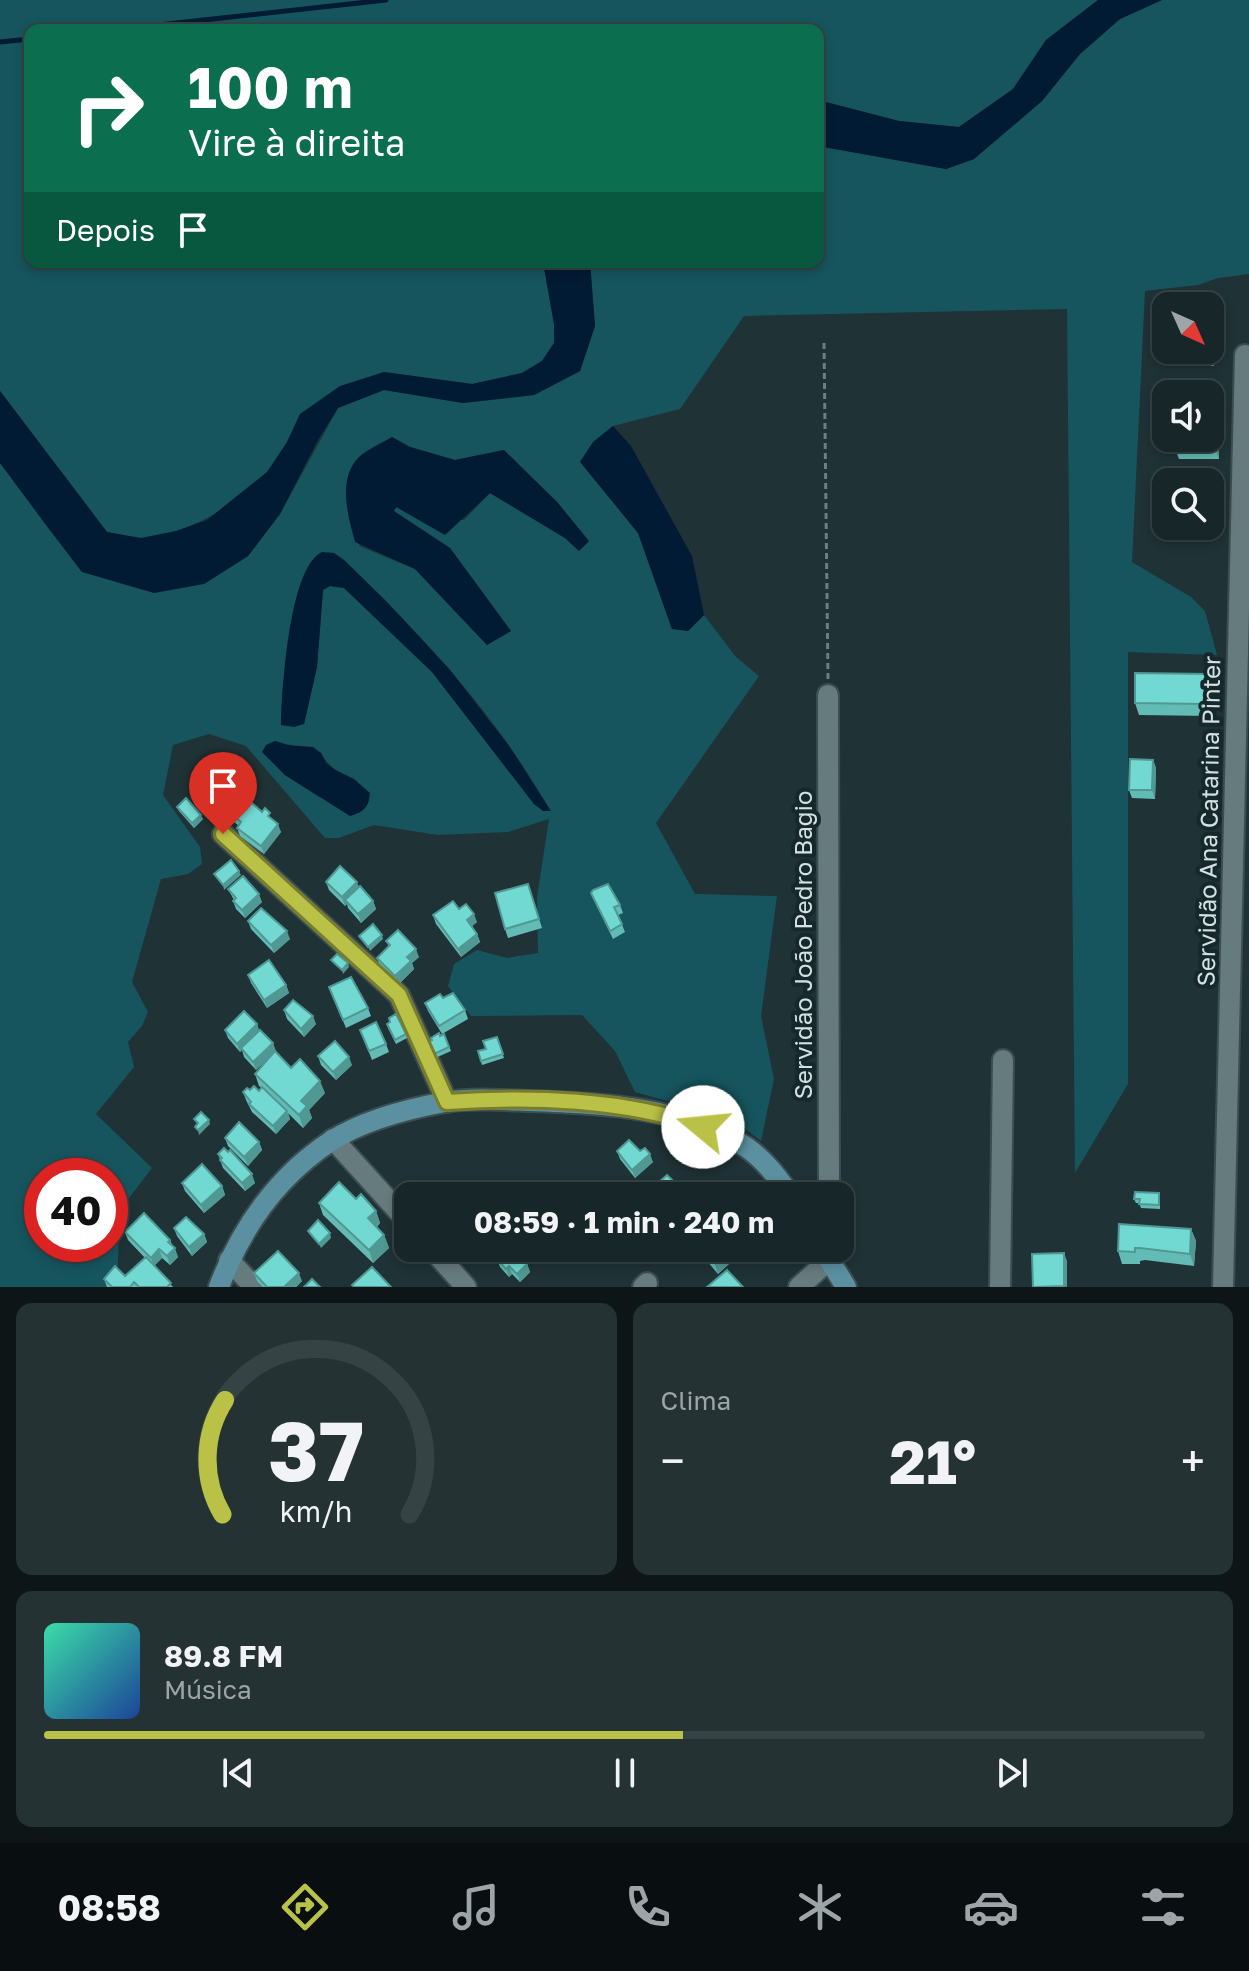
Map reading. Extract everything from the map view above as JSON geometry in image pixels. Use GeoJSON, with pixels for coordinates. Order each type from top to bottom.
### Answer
{"type":"FeatureCollection","features":[{"type":"Feature","properties":{"kind":"street","name":"Servidão Ana Catarina Pinter"},"geometry":{"type":"LineString","coordinates":[[1223,1287],[1245,355]]}},
{"type":"Feature","properties":{"kind":"street","name":"Servidão João Pedro Bagio"},"geometry":{"type":"LineString","coordinates":[[828,695],[829,1182]]}},
{"type":"Feature","properties":{"kind":"street"},"geometry":{"type":"LineString","coordinates":[[223,834],[399,995],[447,1102]]}},
{"type":"Feature","properties":{"kind":"street"},"geometry":{"type":"LineString","coordinates":[[1000,1287],[1003,1060]]}},
{"type":"Feature","properties":{"kind":"street"},"geometry":{"type":"LineString","coordinates":[[219,1287],[229,1260],[249,1223],[275,1189],[304,1161],[333,1139],[401,1112],[447,1102],[479,1100],[592,1104],[644,1110],[686,1121],[748,1148],[771,1168],[781,1182]]}},
{"type":"Feature","properties":{"kind":"street"},"geometry":{"type":"LineString","coordinates":[[333,1139],[394,1207]]}},
{"type":"Feature","properties":{"kind":"street"},"geometry":{"type":"LineString","coordinates":[[229,1260],[254,1287]]}},
{"type":"Feature","properties":{"kind":"street"},"geometry":{"type":"LineString","coordinates":[[444,1262],[466,1287]]}},
{"type":"Feature","properties":{"kind":"street"},"geometry":{"type":"LineString","coordinates":[[799,1287],[819,1262]]}},
{"type":"Feature","properties":{"kind":"street"},"geometry":{"type":"LineString","coordinates":[[832,1262],[846,1287]]}},
{"type":"Feature","properties":{"kind":"path"},"geometry":{"type":"LineString","coordinates":[[824,343],[828,695]]}},
{"type":"Feature","properties":{"kind":"shaded area"},"geometry":{"type":"Polygon","coordinates":[[[0,0],[1098,0],[1046,40],[1013,89],[959,127],[899,121],[824,102],[824,24],[24,24],[24,268],[544,268],[554,324],[554,343],[542,361],[522,373],[472,384],[384,372],[300,414],[272,467],[226,507],[179,530],[139,538],[107,532],[0,391],[0,0]]]}},
{"type":"Feature","properties":{"kind":"shaded area"},"geometry":{"type":"Polygon","coordinates":[[[1098,0],[1162,0],[1120,19],[1080,54],[1042,101],[974,159],[946,169],[824,147],[824,102],[899,121],[959,127],[1013,89],[1046,40],[1098,0]]]}},
{"type":"Feature","properties":{"kind":"shaded area"},"geometry":{"type":"Polygon","coordinates":[[[1162,0],[1249,0],[1249,274],[1218,278],[1198,285],[1145,291],[1132,562],[1191,597],[1205,611],[1217,655],[1128,652],[1128,1084],[1075,1173],[1067,309],[744,316],[680,409],[613,426],[580,461],[638,533],[672,629],[688,631],[704,615],[736,657],[759,676],[656,823],[695,894],[777,896],[761,1016],[774,1079],[761,1141],[732,1119],[635,1092],[615,1051],[582,1015],[471,1016],[448,986],[454,964],[477,950],[507,958],[538,953],[537,897],[549,819],[508,832],[438,835],[374,825],[339,838],[325,838],[246,746],[209,734],[173,745],[163,795],[200,847],[202,864],[188,874],[161,879],[132,982],[148,1012],[142,1026],[128,1042],[134,1067],[96,1114],[152,1168],[128,1200],[128,1158],[24,1158],[24,1262],[118,1262],[117,1287],[0,1287],[0,463],[82,572],[204,584],[248,556],[280,514],[338,408],[384,390],[463,403],[534,395],[580,371],[595,326],[590,268],[824,268],[824,147],[946,169],[974,159],[1042,101],[1080,54],[1120,19],[1162,0]],[[392,437],[359,546],[415,569],[487,645],[511,631],[450,548],[393,511],[397,507],[464,520],[490,493],[565,538],[579,550],[558,503],[504,450],[455,460],[410,447],[392,437]],[[344,560],[295,602],[282,692],[281,725],[304,724],[317,667],[323,590],[330,586],[344,588],[432,672],[534,804],[550,811],[507,742],[482,709],[401,617],[344,560]],[[275,741],[275,764],[285,775],[319,797],[354,779],[331,766],[321,753],[275,741]]]}},
{"type":"Feature","properties":{"kind":"shaded area"},"geometry":{"type":"Polygon","coordinates":[[[544,268],[590,268],[595,326],[580,371],[534,395],[463,403],[384,390],[338,408],[280,514],[248,556],[204,584],[154,593],[82,572],[0,463],[0,391],[107,532],[141,538],[176,531],[207,520],[267,472],[287,442],[300,414],[340,386],[384,372],[472,384],[522,373],[542,361],[554,343],[554,324],[544,268]]]}},
{"type":"Feature","properties":{"kind":"shaded area"},"geometry":{"type":"Polygon","coordinates":[[[613,426],[631,446],[692,556],[704,615],[688,631],[672,629],[638,533],[580,462],[593,442],[613,426]]]}},
{"type":"Feature","properties":{"kind":"shaded area"},"geometry":{"type":"Polygon","coordinates":[[[392,437],[410,447],[455,460],[504,450],[558,503],[589,541],[579,551],[565,538],[490,493],[445,535],[396,507],[394,511],[450,548],[511,631],[487,645],[415,569],[355,542],[346,498],[348,476],[359,457],[392,437]]]}},
{"type":"Feature","properties":{"kind":"shaded area"},"geometry":{"type":"Polygon","coordinates":[[[322,552],[334,553],[344,560],[450,670],[509,746],[551,811],[543,811],[534,804],[432,672],[344,588],[330,586],[323,590],[317,667],[304,724],[294,727],[281,725],[286,658],[295,604],[311,562],[322,552]]]}},
{"type":"Feature","properties":{"kind":"shaded area"},"geometry":{"type":"Polygon","coordinates":[[[275,741],[313,747],[321,753],[326,763],[354,779],[370,793],[365,808],[350,816],[285,775],[262,752],[266,745],[275,741]]]}},
{"type":"Feature","properties":{"kind":"building"},"geometry":{"type":"Polygon","coordinates":[[[1135,673],[1207,674],[1206,704],[1135,703],[1135,673]]]}},
{"type":"Feature","properties":{"kind":"building"},"geometry":{"type":"Polygon","coordinates":[[[1130,759],[1153,760],[1152,790],[1129,790],[1130,759]]]}},
{"type":"Feature","properties":{"kind":"building"},"geometry":{"type":"Polygon","coordinates":[[[245,797],[262,812],[265,808],[270,813],[268,816],[278,824],[261,846],[237,828],[241,822],[231,813],[245,797]]]}},
{"type":"Feature","properties":{"kind":"building"},"geometry":{"type":"Polygon","coordinates":[[[186,798],[201,815],[192,823],[177,807],[186,798]]]}},
{"type":"Feature","properties":{"kind":"building"},"geometry":{"type":"Polygon","coordinates":[[[231,860],[239,871],[223,885],[214,874],[231,860]]]}},
{"type":"Feature","properties":{"kind":"building"},"geometry":{"type":"Polygon","coordinates":[[[340,866],[357,882],[342,897],[326,882],[340,866]]]}},
{"type":"Feature","properties":{"kind":"building"},"geometry":{"type":"Polygon","coordinates":[[[243,876],[259,894],[242,910],[233,901],[236,898],[228,889],[243,876]]]}},
{"type":"Feature","properties":{"kind":"building"},"geometry":{"type":"Polygon","coordinates":[[[528,884],[539,919],[505,929],[495,893],[528,884]]]}},
{"type":"Feature","properties":{"kind":"building"},"geometry":{"type":"Polygon","coordinates":[[[608,884],[620,905],[614,907],[622,924],[610,931],[591,893],[608,884]]]}},
{"type":"Feature","properties":{"kind":"building"},"geometry":{"type":"Polygon","coordinates":[[[360,886],[373,901],[358,914],[345,900],[360,886]]]}},
{"type":"Feature","properties":{"kind":"building"},"geometry":{"type":"Polygon","coordinates":[[[453,901],[459,909],[466,904],[474,914],[467,920],[477,934],[458,949],[433,915],[453,901]]]}},
{"type":"Feature","properties":{"kind":"building"},"geometry":{"type":"Polygon","coordinates":[[[261,908],[287,931],[271,945],[248,921],[261,908]]]}},
{"type":"Feature","properties":{"kind":"building"},"geometry":{"type":"Polygon","coordinates":[[[373,924],[382,935],[368,947],[359,936],[373,924]]]}},
{"type":"Feature","properties":{"kind":"building"},"geometry":{"type":"Polygon","coordinates":[[[398,930],[416,949],[407,957],[411,961],[395,976],[377,958],[390,945],[386,941],[398,930]]]}},
{"type":"Feature","properties":{"kind":"building"},"geometry":{"type":"Polygon","coordinates":[[[337,954],[348,963],[342,970],[331,960],[337,954]]]}},
{"type":"Feature","properties":{"kind":"building"},"geometry":{"type":"Polygon","coordinates":[[[269,960],[286,985],[264,1000],[248,975],[269,960]]]}},
{"type":"Feature","properties":{"kind":"building"},"geometry":{"type":"Polygon","coordinates":[[[351,977],[368,1008],[343,1020],[329,987],[351,977]]]}},
{"type":"Feature","properties":{"kind":"building"},"geometry":{"type":"Polygon","coordinates":[[[453,993],[465,1010],[439,1026],[425,1003],[440,994],[443,998],[453,993]]]}},
{"type":"Feature","properties":{"kind":"building"},"geometry":{"type":"Polygon","coordinates":[[[293,1000],[313,1016],[301,1029],[284,1010],[293,1000]]]}},
{"type":"Feature","properties":{"kind":"building"},"geometry":{"type":"Polygon","coordinates":[[[244,1011],[257,1024],[237,1044],[225,1030],[244,1011]]]}},
{"type":"Feature","properties":{"kind":"building"},"geometry":{"type":"Polygon","coordinates":[[[396,1014],[406,1034],[395,1040],[387,1024],[389,1018],[396,1014]]]}},
{"type":"Feature","properties":{"kind":"building"},"geometry":{"type":"Polygon","coordinates":[[[376,1022],[386,1044],[369,1051],[360,1030],[376,1022]]]}},
{"type":"Feature","properties":{"kind":"building"},"geometry":{"type":"Polygon","coordinates":[[[260,1030],[273,1043],[253,1062],[241,1048],[260,1030]]]}},
{"type":"Feature","properties":{"kind":"building"},"geometry":{"type":"Polygon","coordinates":[[[439,1033],[440,1036],[444,1034],[449,1047],[432,1055],[426,1043],[439,1033]]]}},
{"type":"Feature","properties":{"kind":"building"},"geometry":{"type":"Polygon","coordinates":[[[497,1037],[503,1054],[481,1061],[478,1051],[486,1049],[483,1041],[497,1037]]]}},
{"type":"Feature","properties":{"kind":"building"},"geometry":{"type":"Polygon","coordinates":[[[335,1041],[349,1057],[333,1072],[318,1056],[335,1041]]]}},
{"type":"Feature","properties":{"kind":"building"},"geometry":{"type":"Polygon","coordinates":[[[275,1051],[291,1068],[300,1059],[320,1081],[301,1101],[307,1106],[299,1115],[255,1074],[275,1051]]]}},
{"type":"Feature","properties":{"kind":"building"},"geometry":{"type":"Polygon","coordinates":[[[254,1086],[259,1091],[262,1087],[287,1111],[273,1126],[249,1104],[251,1102],[243,1092],[254,1086]]]}},
{"type":"Feature","properties":{"kind":"building"},"geometry":{"type":"Polygon","coordinates":[[[201,1112],[209,1120],[198,1130],[194,1119],[201,1112]]]}},
{"type":"Feature","properties":{"kind":"building"},"geometry":{"type":"Polygon","coordinates":[[[239,1122],[259,1142],[244,1157],[225,1138],[239,1122]]]}},
{"type":"Feature","properties":{"kind":"building"},"geometry":{"type":"Polygon","coordinates":[[[629,1140],[640,1151],[645,1148],[650,1154],[632,1170],[617,1151],[629,1140]]]}},
{"type":"Feature","properties":{"kind":"building"},"geometry":{"type":"Polygon","coordinates":[[[224,1148],[228,1152],[230,1150],[252,1174],[242,1183],[220,1160],[222,1158],[218,1154],[224,1148]]]}},
{"type":"Feature","properties":{"kind":"building"},"geometry":{"type":"Polygon","coordinates":[[[202,1164],[222,1186],[201,1205],[182,1183],[202,1164]]]}},
{"type":"Feature","properties":{"kind":"building"},"geometry":{"type":"Polygon","coordinates":[[[667,1175],[674,1182],[659,1182],[667,1175]]]}},
{"type":"Feature","properties":{"kind":"building"},"geometry":{"type":"Polygon","coordinates":[[[339,1182],[356,1199],[361,1194],[376,1211],[368,1218],[384,1235],[369,1250],[319,1203],[339,1182]]]}},
{"type":"Feature","properties":{"kind":"building"},"geometry":{"type":"Polygon","coordinates":[[[1135,1192],[1159,1193],[1159,1205],[1139,1204],[1140,1199],[1134,1199],[1135,1192]]]}},
{"type":"Feature","properties":{"kind":"building"},"geometry":{"type":"Polygon","coordinates":[[[144,1213],[175,1248],[167,1256],[159,1249],[151,1258],[128,1235],[128,1229],[144,1213]]]}},
{"type":"Feature","properties":{"kind":"building"},"geometry":{"type":"Polygon","coordinates":[[[186,1217],[204,1234],[189,1247],[174,1228],[186,1217]]]}},
{"type":"Feature","properties":{"kind":"building"},"geometry":{"type":"Polygon","coordinates":[[[318,1220],[330,1233],[319,1244],[308,1231],[318,1220]]]}},
{"type":"Feature","properties":{"kind":"building"},"geometry":{"type":"Polygon","coordinates":[[[1119,1224],[1191,1229],[1190,1254],[1140,1248],[1135,1248],[1135,1252],[1118,1251],[1119,1224]]]}},
{"type":"Feature","properties":{"kind":"building"},"geometry":{"type":"Polygon","coordinates":[[[278,1251],[299,1273],[284,1287],[267,1287],[254,1273],[278,1251]]]}},
{"type":"Feature","properties":{"kind":"building"},"geometry":{"type":"Polygon","coordinates":[[[1064,1253],[1064,1286],[1033,1287],[1032,1254],[1064,1253]]]}},
{"type":"Feature","properties":{"kind":"building"},"geometry":{"type":"Polygon","coordinates":[[[146,1257],[171,1283],[167,1287],[139,1287],[134,1282],[130,1287],[112,1287],[104,1279],[115,1266],[125,1276],[146,1257]]]}},
{"type":"Feature","properties":{"kind":"building"},"geometry":{"type":"Polygon","coordinates":[[[500,1262],[527,1264],[517,1274],[509,1266],[506,1269],[500,1262]]]}},
{"type":"Feature","properties":{"kind":"building"},"geometry":{"type":"Polygon","coordinates":[[[372,1267],[391,1287],[352,1285],[372,1267]]]}},
{"type":"Feature","properties":{"kind":"building"},"geometry":{"type":"Polygon","coordinates":[[[727,1270],[743,1287],[707,1287],[727,1270]]]}},
{"type":"Feature","properties":{"kind":"building"},"geometry":{"type":"Polygon","coordinates":[[[312,1279],[320,1287],[304,1287],[312,1279]]]}},
{"type":"Feature","properties":{"kind":"waterway"},"geometry":{"type":"LineString","coordinates":[[167,24],[386,0]]}},
{"type":"Feature","properties":{"kind":"waterway"},"geometry":{"type":"LineString","coordinates":[[0,42],[24,40]]}},
{"type":"Feature","properties":{"kind":"route"},"geometry":{"type":"LineString","coordinates":[[223,834],[399,995],[447,1102],[479,1100],[592,1104],[644,1110],[703,1127]]}}]}
